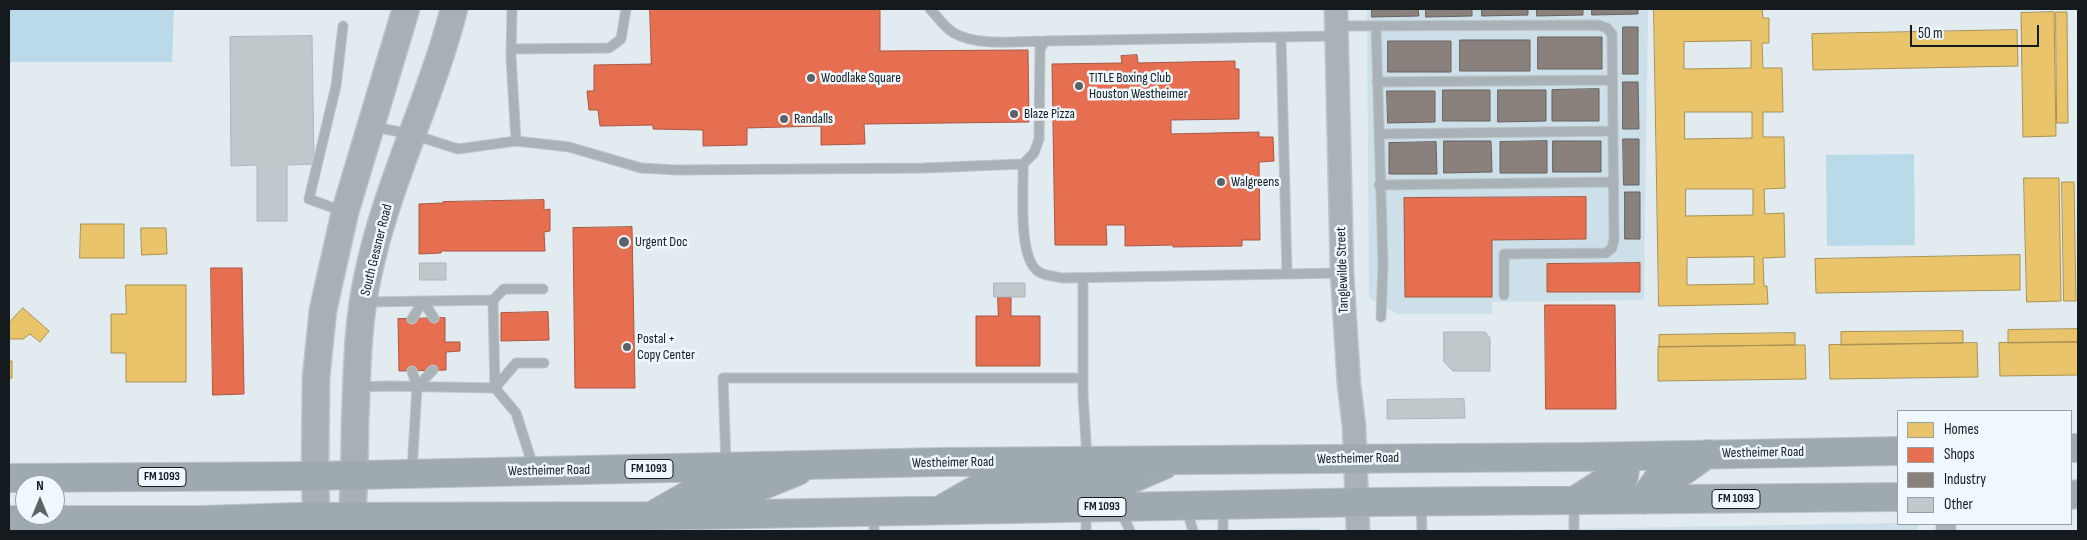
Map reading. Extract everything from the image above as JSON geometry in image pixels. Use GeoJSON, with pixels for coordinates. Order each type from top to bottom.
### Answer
{"type":"FeatureCollection","features":[{"type":"Feature","properties":{"kind":"main road"},"geometry":{"type":"LineString","coordinates":[[317,524],[315,476],[316,378],[323,310],[345,212],[406,9]]}},
{"type":"Feature","properties":{"kind":"main road","name":"South Gessner Road"},"geometry":{"type":"LineString","coordinates":[[352,524],[358,347],[367,276],[381,222],[411,134],[446,42],[454,9]]}},
{"type":"Feature","properties":{"kind":"main road","name":"Westheimer Road"},"geometry":{"type":"LineString","coordinates":[[65,478],[315,476],[813,465],[1627,456],[1897,451]]}},
{"type":"Feature","properties":{"kind":"main road"},"geometry":{"type":"LineString","coordinates":[[1643,500],[1658,479],[1676,476],[1707,454]]}},
{"type":"Feature","properties":{"kind":"main road"},"geometry":{"type":"LineString","coordinates":[[1574,501],[1607,480],[1624,477],[1627,456]]}},
{"type":"Feature","properties":{"kind":"main road"},"geometry":{"type":"LineString","coordinates":[[1086,519],[1091,493],[1097,487],[1106,484],[1120,484],[1174,460]]}},
{"type":"Feature","properties":{"kind":"main road"},"geometry":{"type":"LineString","coordinates":[[941,510],[977,489],[1068,486],[1081,478],[1088,462]]}},
{"type":"Feature","properties":{"kind":"main road"},"geometry":{"type":"LineString","coordinates":[[730,518],[733,500],[738,493],[756,488],[813,465]]}},
{"type":"Feature","properties":{"kind":"main road"},"geometry":{"type":"LineString","coordinates":[[652,516],[690,494],[704,493],[712,489],[718,483],[726,467]]}},
{"type":"Feature","properties":{"kind":"main road","name":"FM 1093"},"geometry":{"type":"LineString","coordinates":[[9,520],[226,525],[352,524],[446,520],[571,520],[652,516],[874,521],[941,510],[1086,519],[1119,507],[1189,519],[1223,518],[1357,503],[1897,497]]}},
{"type":"Feature","properties":{"kind":"street","name":"Tanglewilde Street"},"geometry":{"type":"LineString","coordinates":[[1336,24],[1342,273],[1358,531]]}},
{"type":"Feature","properties":{"kind":"lane"},"geometry":{"type":"LineString","coordinates":[[512,9],[511,49],[516,140]]}},
{"type":"Feature","properties":{"kind":"lane"},"geometry":{"type":"LineString","coordinates":[[511,49],[609,48],[621,39],[626,9]]}},
{"type":"Feature","properties":{"kind":"lane"},"geometry":{"type":"LineString","coordinates":[[930,9],[952,33],[978,41],[1281,38],[1336,24],[1376,26],[1598,25],[1607,28],[1612,34],[1614,182],[1614,239],[1612,248],[1606,253],[1504,254],[1504,295]]}},
{"type":"Feature","properties":{"kind":"lane"},"geometry":{"type":"LineString","coordinates":[[343,26],[336,86],[309,199],[345,212]]}},
{"type":"Feature","properties":{"kind":"lane"},"geometry":{"type":"LineString","coordinates":[[1376,26],[1379,185],[1383,264],[1381,317]]}},
{"type":"Feature","properties":{"kind":"lane"},"geometry":{"type":"LineString","coordinates":[[1281,38],[1287,274]]}},
{"type":"Feature","properties":{"kind":"lane"},"geometry":{"type":"LineString","coordinates":[[1046,41],[1040,49],[1039,139],[1034,153],[1024,164],[1024,242],[1030,260],[1039,272],[1062,278],[1342,273]]}},
{"type":"Feature","properties":{"kind":"lane"},"geometry":{"type":"LineString","coordinates":[[1377,82],[1612,80]]}},
{"type":"Feature","properties":{"kind":"lane"},"geometry":{"type":"LineString","coordinates":[[370,127],[411,134],[458,149],[516,140],[569,147],[641,168],[677,170],[924,168],[1024,164]]}},
{"type":"Feature","properties":{"kind":"lane"},"geometry":{"type":"LineString","coordinates":[[1379,134],[1613,131]]}},
{"type":"Feature","properties":{"kind":"lane"},"geometry":{"type":"LineString","coordinates":[[1379,185],[1614,182]]}},
{"type":"Feature","properties":{"kind":"lane"},"geometry":{"type":"LineString","coordinates":[[1082,278],[1083,378],[1088,462]]}},
{"type":"Feature","properties":{"kind":"lane"},"geometry":{"type":"LineString","coordinates":[[364,302],[493,300],[504,289],[543,289]]}},
{"type":"Feature","properties":{"kind":"lane"},"geometry":{"type":"LineString","coordinates":[[493,300],[495,388],[516,413],[535,471]]}},
{"type":"Feature","properties":{"kind":"lane"},"geometry":{"type":"LineString","coordinates":[[423,301],[434,318]]}},
{"type":"Feature","properties":{"kind":"lane"},"geometry":{"type":"LineString","coordinates":[[412,318],[423,301]]}},
{"type":"Feature","properties":{"kind":"lane"},"geometry":{"type":"LineString","coordinates":[[495,388],[516,363],[544,363]]}},
{"type":"Feature","properties":{"kind":"lane"},"geometry":{"type":"LineString","coordinates":[[417,387],[433,370]]}},
{"type":"Feature","properties":{"kind":"lane"},"geometry":{"type":"LineString","coordinates":[[412,371],[417,387],[412,474]]}},
{"type":"Feature","properties":{"kind":"lane"},"geometry":{"type":"LineString","coordinates":[[726,467],[723,378],[1083,378]]}},
{"type":"Feature","properties":{"kind":"lane"},"geometry":{"type":"LineString","coordinates":[[356,388],[495,388]]}},
{"type":"Feature","properties":{"kind":"lane"},"geometry":{"type":"LineString","coordinates":[[1574,501],[1574,531]]}},
{"type":"Feature","properties":{"kind":"lane"},"geometry":{"type":"LineString","coordinates":[[1421,502],[1422,531]]}},
{"type":"Feature","properties":{"kind":"lane"},"geometry":{"type":"LineString","coordinates":[[1119,507],[1130,531]]}},
{"type":"Feature","properties":{"kind":"shaded area"},"geometry":{"type":"Polygon","coordinates":[[[9,9],[174,9],[172,62],[9,62],[9,9]]]}},
{"type":"Feature","properties":{"kind":"shaded area"},"geometry":{"type":"Polygon","coordinates":[[[1367,9],[1648,9],[1644,300],[1492,302],[1492,314],[1398,314],[1369,298],[1367,9]]]}},
{"type":"Feature","properties":{"kind":"shaded area"},"geometry":{"type":"Polygon","coordinates":[[[1914,154],[1915,245],[1827,246],[1826,155],[1914,154]]]}},
{"type":"Feature","properties":{"kind":"shaded area"},"geometry":{"type":"Polygon","coordinates":[[[1897,523],[1897,525],[1918,525],[1918,531],[1456,531],[1897,523]]]}},
{"type":"Feature","properties":{"kind":"shaded area"},"geometry":{"type":"Polygon","coordinates":[[[1317,528],[1322,531],[1199,531],[1317,528]]]}},
{"type":"Feature","properties":{"kind":"building: Homes"},"geometry":{"type":"Polygon","coordinates":[[[1654,9],[1762,9],[1763,18],[1769,18],[1769,43],[1762,43],[1763,68],[1782,68],[1783,112],[1763,112],[1763,137],[1784,137],[1785,188],[1764,189],[1765,214],[1784,213],[1785,257],[1763,258],[1764,286],[1767,286],[1768,304],[1659,306],[1654,9]],[[1751,41],[1684,42],[1684,69],[1751,68],[1751,41]],[[1685,112],[1685,139],[1752,138],[1752,112],[1685,112]],[[1686,189],[1686,216],[1753,215],[1753,189],[1686,189]],[[1754,257],[1687,258],[1687,285],[1754,284],[1754,257]]]}},
{"type":"Feature","properties":{"kind":"building: Homes"},"geometry":{"type":"Polygon","coordinates":[[[2054,12],[2056,136],[2023,137],[2021,13],[2054,12]]]}},
{"type":"Feature","properties":{"kind":"building: Homes"},"geometry":{"type":"Polygon","coordinates":[[[2056,12],[2067,12],[2068,123],[2057,123],[2056,12]]]}},
{"type":"Feature","properties":{"kind":"building: Homes"},"geometry":{"type":"Polygon","coordinates":[[[2017,30],[2018,66],[1813,70],[1812,34],[2017,30]]]}},
{"type":"Feature","properties":{"kind":"building: Homes"},"geometry":{"type":"Polygon","coordinates":[[[2024,178],[2059,178],[2061,301],[2027,302],[2024,178]]]}},
{"type":"Feature","properties":{"kind":"building: Homes"},"geometry":{"type":"Polygon","coordinates":[[[2062,182],[2074,182],[2076,301],[2064,301],[2062,182]]]}},
{"type":"Feature","properties":{"kind":"building: Homes"},"geometry":{"type":"Polygon","coordinates":[[[81,224],[124,224],[124,258],[80,258],[81,224]]]}},
{"type":"Feature","properties":{"kind":"building: Homes"},"geometry":{"type":"Polygon","coordinates":[[[141,228],[166,228],[167,254],[142,255],[141,228]]]}},
{"type":"Feature","properties":{"kind":"building: Homes"},"geometry":{"type":"Polygon","coordinates":[[[2020,255],[2020,290],[1816,293],[1815,259],[2020,255]]]}},
{"type":"Feature","properties":{"kind":"building: Homes"},"geometry":{"type":"Polygon","coordinates":[[[126,285],[186,285],[186,382],[126,382],[126,353],[111,353],[111,314],[126,314],[126,285]]]}},
{"type":"Feature","properties":{"kind":"building: Homes"},"geometry":{"type":"Polygon","coordinates":[[[23,308],[49,331],[40,342],[30,334],[23,339],[9,339],[9,323],[23,308]]]}},
{"type":"Feature","properties":{"kind":"building: Homes"},"geometry":{"type":"Polygon","coordinates":[[[2078,329],[2078,342],[2008,343],[2008,330],[2078,329]]]}},
{"type":"Feature","properties":{"kind":"building: Homes"},"geometry":{"type":"Polygon","coordinates":[[[1963,331],[1963,343],[1841,345],[1841,332],[1963,331]]]}},
{"type":"Feature","properties":{"kind":"building: Homes"},"geometry":{"type":"Polygon","coordinates":[[[1795,333],[1795,345],[1659,347],[1659,335],[1795,333]]]}},
{"type":"Feature","properties":{"kind":"building: Homes"},"geometry":{"type":"Polygon","coordinates":[[[2078,342],[2078,375],[2000,376],[1999,343],[2078,342]]]}},
{"type":"Feature","properties":{"kind":"building: Homes"},"geometry":{"type":"Polygon","coordinates":[[[1977,343],[1978,377],[1830,379],[1829,345],[1977,343]]]}},
{"type":"Feature","properties":{"kind":"building: Homes"},"geometry":{"type":"Polygon","coordinates":[[[1805,345],[1806,379],[1658,381],[1658,347],[1805,345]]]}},
{"type":"Feature","properties":{"kind":"building: Homes"},"geometry":{"type":"Polygon","coordinates":[[[9,361],[12,361],[12,378],[9,378],[9,361]]]}},
{"type":"Feature","properties":{"kind":"building: Shops","name":"Woodlake Square"},"geometry":{"type":"Polygon","coordinates":[[[650,9],[880,9],[880,51],[1028,50],[1029,122],[864,124],[865,144],[821,145],[821,126],[747,128],[747,145],[703,146],[703,130],[653,129],[653,125],[600,126],[598,110],[589,110],[587,91],[594,91],[594,65],[651,64],[650,9]]]}},
{"type":"Feature","properties":{"kind":"building: Shops"},"geometry":{"type":"Polygon","coordinates":[[[1137,55],[1138,63],[1235,61],[1235,69],[1239,69],[1239,119],[1171,120],[1171,134],[1259,132],[1259,137],[1273,137],[1274,161],[1259,162],[1260,240],[1242,240],[1242,246],[1125,246],[1125,225],[1106,225],[1107,245],[1055,245],[1052,64],[1122,63],[1121,56],[1137,55]]]}},
{"type":"Feature","properties":{"kind":"building: Shops"},"geometry":{"type":"Polygon","coordinates":[[[1586,197],[1586,239],[1492,240],[1492,297],[1405,297],[1404,198],[1586,197]]]}},
{"type":"Feature","properties":{"kind":"building: Shops"},"geometry":{"type":"Polygon","coordinates":[[[544,200],[544,210],[550,209],[550,231],[544,232],[545,251],[441,251],[441,253],[419,254],[419,204],[544,200]]]}},
{"type":"Feature","properties":{"kind":"building: Shops"},"geometry":{"type":"Polygon","coordinates":[[[632,227],[635,388],[575,388],[573,228],[632,227]]]}},
{"type":"Feature","properties":{"kind":"building: Shops"},"geometry":{"type":"Polygon","coordinates":[[[1640,263],[1640,292],[1547,292],[1547,264],[1640,263]]]}},
{"type":"Feature","properties":{"kind":"building: Shops"},"geometry":{"type":"Polygon","coordinates":[[[211,268],[242,268],[244,394],[213,395],[211,268]]]}},
{"type":"Feature","properties":{"kind":"building: Shops"},"geometry":{"type":"Polygon","coordinates":[[[998,297],[1011,297],[1011,316],[1040,316],[1040,366],[976,366],[976,316],[998,316],[998,297]]]}},
{"type":"Feature","properties":{"kind":"building: Shops"},"geometry":{"type":"Polygon","coordinates":[[[1545,305],[1615,305],[1616,409],[1546,409],[1545,305]]]}},
{"type":"Feature","properties":{"kind":"building: Shops"},"geometry":{"type":"Polygon","coordinates":[[[548,312],[549,340],[501,341],[501,313],[548,312]]]}},
{"type":"Feature","properties":{"kind":"building: Shops"},"geometry":{"type":"Polygon","coordinates":[[[445,318],[445,342],[460,342],[460,351],[446,352],[446,370],[399,371],[398,319],[445,318]]]}},
{"type":"Feature","properties":{"kind":"building: Industry"},"geometry":{"type":"Polygon","coordinates":[[[1372,9],[1418,9],[1419,16],[1372,17],[1372,9]]]}},
{"type":"Feature","properties":{"kind":"building: Industry"},"geometry":{"type":"Polygon","coordinates":[[[1426,9],[1472,9],[1472,16],[1426,17],[1426,9]]]}},
{"type":"Feature","properties":{"kind":"building: Industry"},"geometry":{"type":"Polygon","coordinates":[[[1482,9],[1528,9],[1528,15],[1482,16],[1482,9]]]}},
{"type":"Feature","properties":{"kind":"building: Industry"},"geometry":{"type":"Polygon","coordinates":[[[1537,9],[1583,9],[1583,15],[1537,16],[1537,9]]]}},
{"type":"Feature","properties":{"kind":"building: Industry"},"geometry":{"type":"Polygon","coordinates":[[[1592,9],[1638,9],[1638,14],[1592,15],[1592,9]]]}},
{"type":"Feature","properties":{"kind":"building: Industry"},"geometry":{"type":"Polygon","coordinates":[[[1623,27],[1638,27],[1638,74],[1623,74],[1623,27]]]}},
{"type":"Feature","properties":{"kind":"building: Industry"},"geometry":{"type":"Polygon","coordinates":[[[1538,37],[1602,37],[1602,69],[1538,69],[1538,37]]]}},
{"type":"Feature","properties":{"kind":"building: Industry"},"geometry":{"type":"Polygon","coordinates":[[[1460,40],[1530,40],[1530,71],[1460,71],[1460,40]]]}},
{"type":"Feature","properties":{"kind":"building: Industry"},"geometry":{"type":"Polygon","coordinates":[[[1388,41],[1451,41],[1451,72],[1388,72],[1388,41]]]}},
{"type":"Feature","properties":{"kind":"building: Industry"},"geometry":{"type":"Polygon","coordinates":[[[1623,82],[1638,82],[1639,129],[1623,129],[1623,82]]]}},
{"type":"Feature","properties":{"kind":"building: Industry"},"geometry":{"type":"Polygon","coordinates":[[[1599,89],[1599,121],[1552,121],[1552,90],[1599,89]]]}},
{"type":"Feature","properties":{"kind":"building: Industry"},"geometry":{"type":"Polygon","coordinates":[[[1443,90],[1490,90],[1490,121],[1443,121],[1443,90]]]}},
{"type":"Feature","properties":{"kind":"building: Industry"},"geometry":{"type":"Polygon","coordinates":[[[1498,90],[1546,90],[1546,121],[1498,122],[1498,90]]]}},
{"type":"Feature","properties":{"kind":"building: Industry"},"geometry":{"type":"Polygon","coordinates":[[[1387,91],[1435,91],[1435,122],[1388,123],[1387,91]]]}},
{"type":"Feature","properties":{"kind":"building: Industry"},"geometry":{"type":"Polygon","coordinates":[[[1623,139],[1639,139],[1639,185],[1624,185],[1623,139]]]}},
{"type":"Feature","properties":{"kind":"building: Industry"},"geometry":{"type":"Polygon","coordinates":[[[1444,141],[1491,141],[1492,172],[1444,173],[1444,141]]]}},
{"type":"Feature","properties":{"kind":"building: Industry"},"geometry":{"type":"Polygon","coordinates":[[[1547,141],[1547,173],[1500,173],[1500,142],[1547,141]]]}},
{"type":"Feature","properties":{"kind":"building: Industry"},"geometry":{"type":"Polygon","coordinates":[[[1553,141],[1601,141],[1601,172],[1553,172],[1553,141]]]}},
{"type":"Feature","properties":{"kind":"building: Industry"},"geometry":{"type":"Polygon","coordinates":[[[1436,142],[1437,174],[1389,174],[1389,143],[1436,142]]]}},
{"type":"Feature","properties":{"kind":"building: Industry"},"geometry":{"type":"Polygon","coordinates":[[[1625,192],[1640,192],[1640,239],[1625,239],[1625,192]]]}},
{"type":"Feature","properties":{"kind":"building: Other"},"geometry":{"type":"Polygon","coordinates":[[[312,36],[314,164],[287,165],[287,221],[257,221],[257,165],[231,166],[230,37],[312,36]]]}},
{"type":"Feature","properties":{"kind":"building: Other"},"geometry":{"type":"Polygon","coordinates":[[[420,263],[446,263],[446,280],[420,280],[420,263]]]}},
{"type":"Feature","properties":{"kind":"building: Other"},"geometry":{"type":"Polygon","coordinates":[[[994,283],[1025,283],[1025,297],[994,297],[994,283]]]}},
{"type":"Feature","properties":{"kind":"building: Other"},"geometry":{"type":"Polygon","coordinates":[[[1444,332],[1485,332],[1490,338],[1490,371],[1453,371],[1444,362],[1444,332]]]}},
{"type":"Feature","properties":{"kind":"building: Other"},"geometry":{"type":"Polygon","coordinates":[[[1464,399],[1465,418],[1387,419],[1387,400],[1464,399]]]}},
{"type":"Feature","properties":{"kind":"place","name":"Woodlake Square"},"geometry":{"type":"Point","coordinates":[811,78]}},
{"type":"Feature","properties":{"kind":"place","name":"TITLE Boxing Club Houston Westheimer"},"geometry":{"type":"Point","coordinates":[1079,86]}},
{"type":"Feature","properties":{"kind":"place","name":"Blaze Pizza"},"geometry":{"type":"Point","coordinates":[1014,114]}},
{"type":"Feature","properties":{"kind":"place","name":"Randalls"},"geometry":{"type":"Point","coordinates":[784,119]}},
{"type":"Feature","properties":{"kind":"place","name":"Walgreens"},"geometry":{"type":"Point","coordinates":[1221,182]}},
{"type":"Feature","properties":{"kind":"place","name":"Urgent Doc"},"geometry":{"type":"Point","coordinates":[624,242]}},
{"type":"Feature","properties":{"kind":"place","name":"Postal + Copy Center"},"geometry":{"type":"Point","coordinates":[627,347]}}]}
